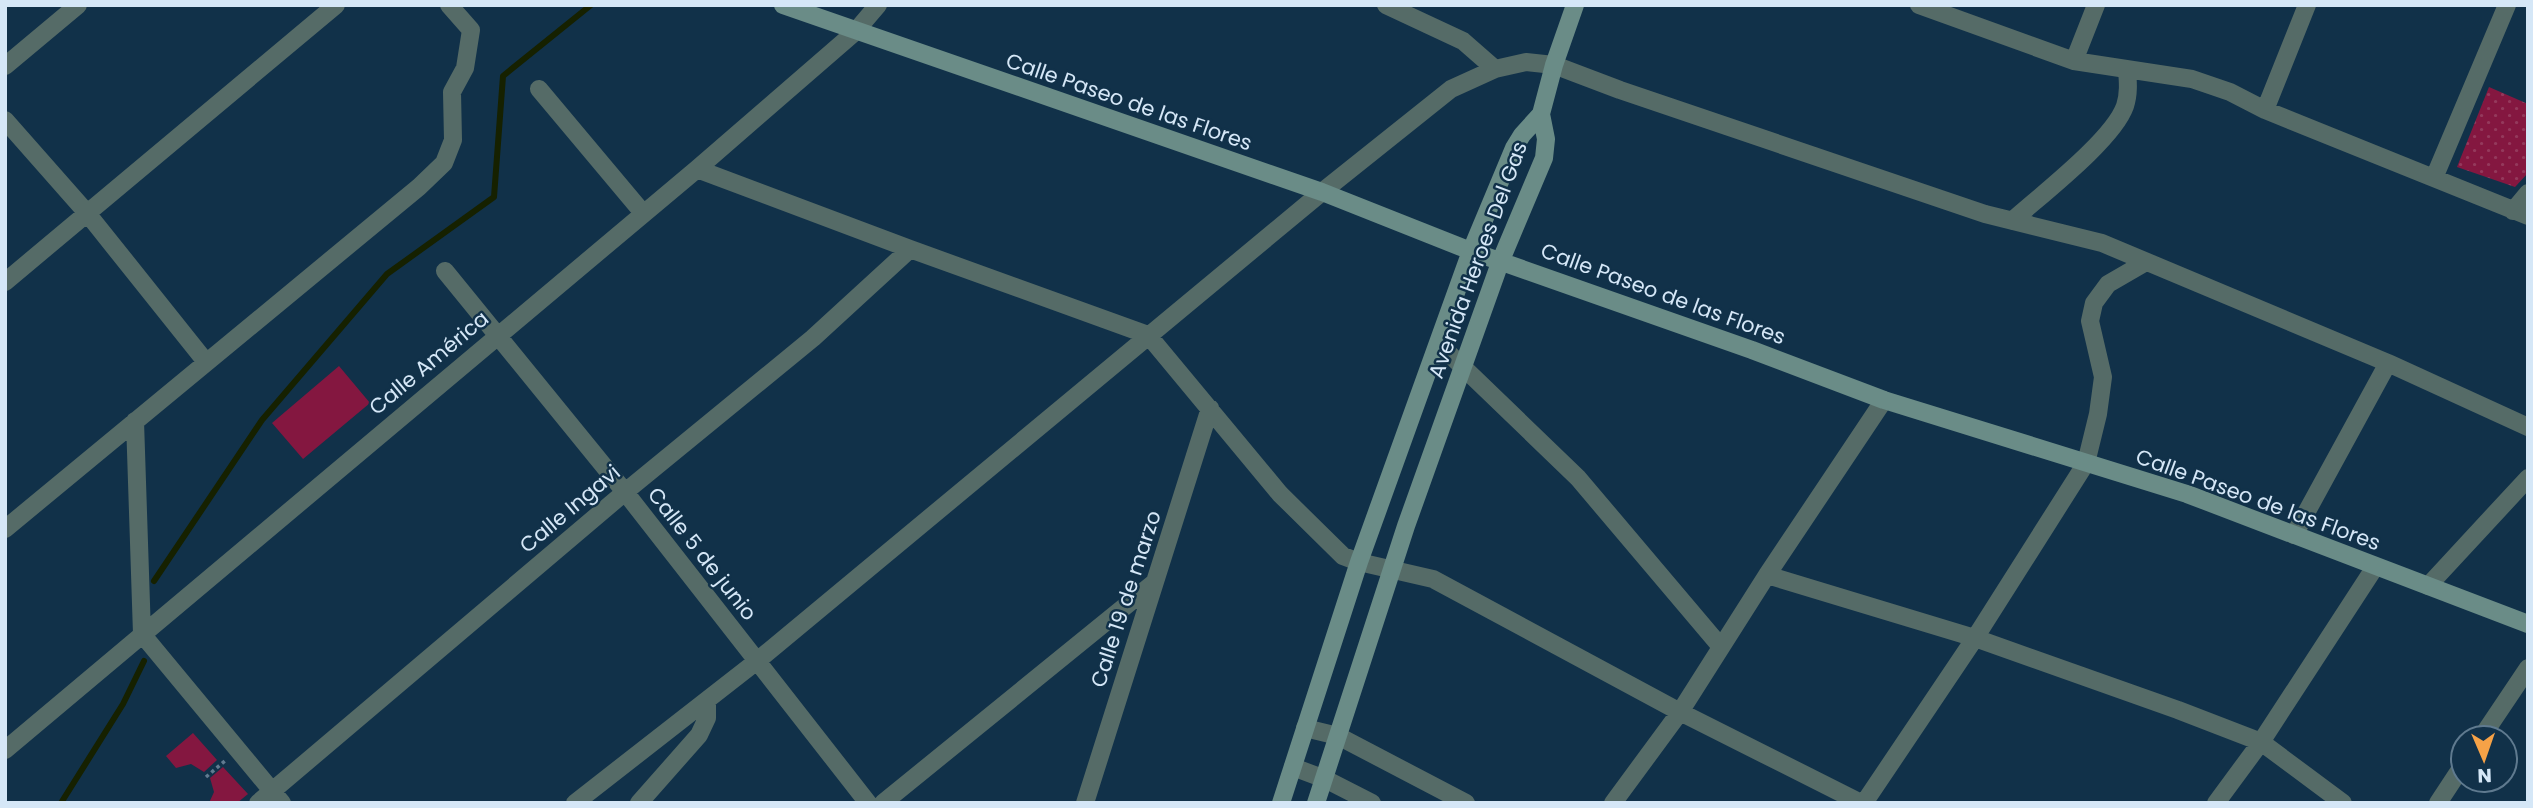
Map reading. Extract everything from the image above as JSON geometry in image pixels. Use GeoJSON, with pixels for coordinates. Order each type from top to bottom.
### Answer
{"type":"FeatureCollection","features":[{"type":"Feature","properties":{"kind":"street"},"geometry":{"type":"LineString","coordinates":[[5,66],[78,5]]}},
{"type":"Feature","properties":{"kind":"street"},"geometry":{"type":"LineString","coordinates":[[5,282],[337,5]]}},
{"type":"Feature","properties":{"kind":"street"},"geometry":{"type":"LineString","coordinates":[[5,529],[419,187],[444,163],[453,140],[452,92],[465,68],[471,30],[449,5]]}},
{"type":"Feature","properties":{"kind":"street","name":"Calle Paseo de las Flores"},"geometry":{"type":"LineString","coordinates":[[783,5],[1321,192],[1471,251],[1884,400],[2187,494],[2528,624]]}},
{"type":"Feature","properties":{"kind":"street","name":"Calle América"},"geometry":{"type":"LineString","coordinates":[[5,750],[697,169],[855,32],[878,5]]}},
{"type":"Feature","properties":{"kind":"street"},"geometry":{"type":"LineString","coordinates":[[1386,5],[1463,41],[1495,69]]}},
{"type":"Feature","properties":{"kind":"street"},"geometry":{"type":"LineString","coordinates":[[1541,114],[1554,65],[1575,5]]}},
{"type":"Feature","properties":{"kind":"street"},"geometry":{"type":"LineString","coordinates":[[1919,5],[2074,61],[2192,79],[2230,92],[2265,110],[2521,214],[2528,193]]}},
{"type":"Feature","properties":{"kind":"street"},"geometry":{"type":"LineString","coordinates":[[2074,61],[2096,5]]}},
{"type":"Feature","properties":{"kind":"street"},"geometry":{"type":"LineString","coordinates":[[2265,110],[2307,5]]}},
{"type":"Feature","properties":{"kind":"street"},"geometry":{"type":"LineString","coordinates":[[2434,178],[2507,5]]}},
{"type":"Feature","properties":{"kind":"street"},"geometry":{"type":"LineString","coordinates":[[575,803],[757,661],[1321,192],[1451,89],[1495,69],[1527,62],[1554,65],[1633,95],[1985,214],[2102,243],[2388,363],[2528,427]]}},
{"type":"Feature","properties":{"kind":"street"},"geometry":{"type":"LineString","coordinates":[[2012,221],[2110,133],[2128,96],[2127,69]]}},
{"type":"Feature","properties":{"kind":"street"},"geometry":{"type":"LineString","coordinates":[[539,89],[643,213]]}},
{"type":"Feature","properties":{"kind":"street","name":"Avenida Heroes Del Gas"},"geometry":{"type":"LineString","coordinates":[[1281,803],[1359,562],[1471,251],[1514,148],[1541,114]]}},
{"type":"Feature","properties":{"kind":"street","name":"Avenida Heroes Del Gas"},"geometry":{"type":"LineString","coordinates":[[1316,803],[1392,569],[1501,260],[1544,158],[1546,139],[1541,114]]}},
{"type":"Feature","properties":{"kind":"street"},"geometry":{"type":"LineString","coordinates":[[5,120],[87,213],[206,362]]}},
{"type":"Feature","properties":{"kind":"street"},"geometry":{"type":"LineString","coordinates":[[697,169],[1148,335],[1280,494],[1343,556],[1433,579],[1680,712],[1863,803],[1975,638],[2086,463],[2104,377],[2090,321],[2094,303],[2108,284],[2146,262]]}},
{"type":"Feature","properties":{"kind":"street","name":"Calle Ingavi"},"geometry":{"type":"LineString","coordinates":[[271,799],[625,492],[813,338],[910,249]]}},
{"type":"Feature","properties":{"kind":"street","name":"Calle 5 de junio"},"geometry":{"type":"LineString","coordinates":[[445,271],[625,492],[868,803]]}},
{"type":"Feature","properties":{"kind":"street"},"geometry":{"type":"LineString","coordinates":[[1439,344],[1464,365],[1578,478],[1721,647]]}},
{"type":"Feature","properties":{"kind":"street"},"geometry":{"type":"LineString","coordinates":[[2294,535],[2388,363]]}},
{"type":"Feature","properties":{"kind":"street"},"geometry":{"type":"LineString","coordinates":[[1613,803],[1680,712],[1767,575],[1884,400]]}},
{"type":"Feature","properties":{"kind":"street","name":"Calle 19 de marzo"},"geometry":{"type":"LineString","coordinates":[[1085,803],[1210,408]]}},
{"type":"Feature","properties":{"kind":"street"},"geometry":{"type":"LineString","coordinates":[[135,421],[142,634],[237,749],[271,799]]}},
{"type":"Feature","properties":{"kind":"street"},"geometry":{"type":"LineString","coordinates":[[2428,586],[2528,478]]}},
{"type":"Feature","properties":{"kind":"street"},"geometry":{"type":"LineString","coordinates":[[2216,803],[2261,742],[2375,567]]}},
{"type":"Feature","properties":{"kind":"street"},"geometry":{"type":"LineString","coordinates":[[1767,575],[1975,638],[2166,705],[2261,742],[2343,803]]}},
{"type":"Feature","properties":{"kind":"street"},"geometry":{"type":"LineString","coordinates":[[883,803],[1155,582]]}},
{"type":"Feature","properties":{"kind":"street"},"geometry":{"type":"LineString","coordinates":[[2490,724],[2528,668]]}},
{"type":"Feature","properties":{"kind":"street"},"geometry":{"type":"LineString","coordinates":[[639,803],[699,735],[706,718],[707,701]]}},
{"type":"Feature","properties":{"kind":"street"},"geometry":{"type":"LineString","coordinates":[[1305,729],[1338,736],[1466,803]]}},
{"type":"Feature","properties":{"kind":"street"},"geometry":{"type":"LineString","coordinates":[[1293,767],[1325,779],[1372,803]]}},
{"type":"Feature","properties":{"kind":"street"},"geometry":{"type":"LineString","coordinates":[[2438,803],[2449,786]]}},
{"type":"Feature","properties":{"kind":"path"},"geometry":{"type":"LineString","coordinates":[[206,777],[237,749]]}},
{"type":"Feature","properties":{"kind":"shaded area"},"geometry":{"type":"Polygon","coordinates":[[[2489,87],[2528,104],[2528,173],[2515,187],[2457,167],[2489,87]]]}},
{"type":"Feature","properties":{"kind":"shaded area"},"geometry":{"type":"Polygon","coordinates":[[[339,366],[370,403],[303,459],[272,423],[339,366]]]}},
{"type":"Feature","properties":{"kind":"shaded area"},"geometry":{"type":"Polygon","coordinates":[[[193,733],[217,760],[204,772],[191,764],[176,768],[166,756],[193,733]]]}},
{"type":"Feature","properties":{"kind":"shaded area"},"geometry":{"type":"Polygon","coordinates":[[[223,767],[248,794],[237,803],[209,803],[214,792],[210,778],[223,767]]]}},
{"type":"Feature","properties":{"kind":"waterway"},"geometry":{"type":"LineString","coordinates":[[154,581],[262,420],[387,274],[494,197],[503,76],[591,5]]}},
{"type":"Feature","properties":{"kind":"waterway"},"geometry":{"type":"LineString","coordinates":[[61,803],[123,704],[144,661]]}}]}
